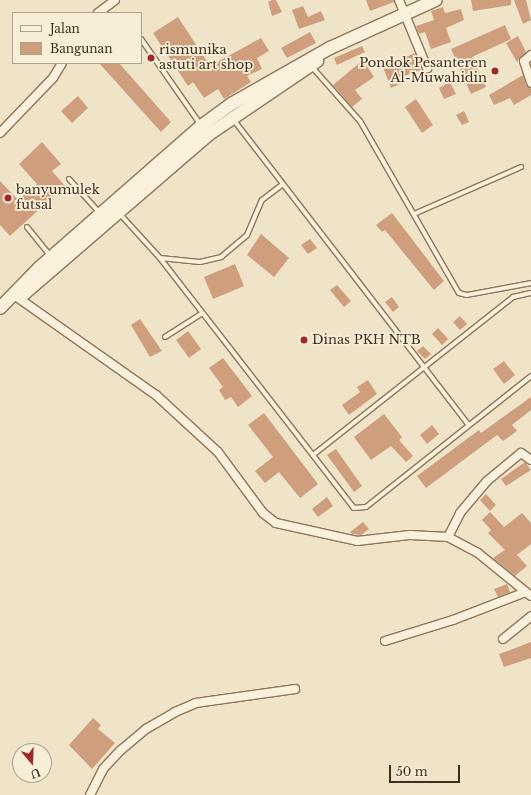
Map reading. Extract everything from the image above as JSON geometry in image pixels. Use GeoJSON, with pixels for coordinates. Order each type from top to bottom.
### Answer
{"type":"FeatureCollection","features":[{"type":"Feature","properties":{"kind":"main road"},"geometry":{"type":"LineString","coordinates":[[0,308],[14,296],[25,293],[201,126],[235,110],[310,63],[330,48],[403,13],[436,0]]}},
{"type":"Feature","properties":{"kind":"main road"},"geometry":{"type":"LineString","coordinates":[[14,296],[18,286],[51,257],[110,214],[235,110]]}},
{"type":"Feature","properties":{"kind":"street"},"geometry":{"type":"LineString","coordinates":[[99,12],[115,0]]}},
{"type":"Feature","properties":{"kind":"street"},"geometry":{"type":"LineString","coordinates":[[399,0],[403,13],[427,68]]}},
{"type":"Feature","properties":{"kind":"street"},"geometry":{"type":"LineString","coordinates":[[531,55],[524,61],[531,83]]}},
{"type":"Feature","properties":{"kind":"street"},"geometry":{"type":"LineString","coordinates":[[0,133],[53,78],[61,64]]}},
{"type":"Feature","properties":{"kind":"street"},"geometry":{"type":"LineString","coordinates":[[14,296],[156,395],[218,452],[263,513],[276,523],[357,542],[410,536],[448,537],[478,553],[528,594]]}},
{"type":"Feature","properties":{"kind":"street"},"geometry":{"type":"LineString","coordinates":[[448,537],[460,513],[487,481],[521,453],[531,460]]}},
{"type":"Feature","properties":{"kind":"street"},"geometry":{"type":"LineString","coordinates":[[385,641],[453,620],[528,594]]}},
{"type":"Feature","properties":{"kind":"street"},"geometry":{"type":"LineString","coordinates":[[502,639],[531,616]]}},
{"type":"Feature","properties":{"kind":"street"},"geometry":{"type":"LineString","coordinates":[[90,795],[103,769],[116,755],[146,729],[175,712],[196,703],[295,689]]}},
{"type":"Feature","properties":{"kind":"lane"},"geometry":{"type":"LineString","coordinates":[[142,40],[201,126]]}},
{"type":"Feature","properties":{"kind":"lane"},"geometry":{"type":"LineString","coordinates":[[310,63],[360,120],[384,167],[414,214],[459,293],[467,295],[531,283]]}},
{"type":"Feature","properties":{"kind":"lane"},"geometry":{"type":"LineString","coordinates":[[235,110],[282,185],[468,424]]}},
{"type":"Feature","properties":{"kind":"lane"},"geometry":{"type":"LineString","coordinates":[[414,214],[520,167]]}},
{"type":"Feature","properties":{"kind":"lane"},"geometry":{"type":"LineString","coordinates":[[69,179],[160,258],[201,314],[350,504],[360,509],[531,376]]}},
{"type":"Feature","properties":{"kind":"lane"},"geometry":{"type":"LineString","coordinates":[[160,258],[200,262],[221,257],[247,235],[262,200],[282,185]]}},
{"type":"Feature","properties":{"kind":"lane"},"geometry":{"type":"LineString","coordinates":[[27,227],[51,257]]}},
{"type":"Feature","properties":{"kind":"lane"},"geometry":{"type":"LineString","coordinates":[[312,455],[513,297],[531,293]]}},
{"type":"Feature","properties":{"kind":"lane"},"geometry":{"type":"LineString","coordinates":[[165,337],[201,314]]}},
{"type":"Feature","properties":{"kind":"building"},"geometry":{"type":"Polygon","coordinates":[[[276,0],[282,12],[272,16],[268,2],[276,0]]]}},
{"type":"Feature","properties":{"kind":"building"},"geometry":{"type":"Polygon","coordinates":[[[366,0],[394,0],[394,2],[370,11],[366,0]]]}},
{"type":"Feature","properties":{"kind":"building"},"geometry":{"type":"Polygon","coordinates":[[[471,0],[511,0],[511,5],[473,11],[471,0]]]}},
{"type":"Feature","properties":{"kind":"building"},"geometry":{"type":"Polygon","coordinates":[[[514,0],[526,0],[531,20],[523,24],[514,0]]]}},
{"type":"Feature","properties":{"kind":"building"},"geometry":{"type":"Polygon","coordinates":[[[303,6],[308,17],[321,11],[325,20],[299,29],[292,10],[303,6]]]}},
{"type":"Feature","properties":{"kind":"building"},"geometry":{"type":"Polygon","coordinates":[[[443,7],[445,13],[461,9],[464,20],[446,28],[451,42],[431,49],[425,32],[419,34],[416,26],[434,20],[431,11],[443,7]]]}},
{"type":"Feature","properties":{"kind":"building"},"geometry":{"type":"Polygon","coordinates":[[[178,17],[210,66],[261,38],[269,51],[257,58],[262,69],[247,76],[251,82],[224,99],[218,89],[204,98],[193,82],[188,86],[153,33],[178,17]]]}},
{"type":"Feature","properties":{"kind":"building"},"geometry":{"type":"Polygon","coordinates":[[[505,25],[511,39],[472,57],[486,87],[471,94],[451,49],[505,25]]]}},
{"type":"Feature","properties":{"kind":"building"},"geometry":{"type":"Polygon","coordinates":[[[310,32],[316,43],[287,58],[281,48],[310,32]]]}},
{"type":"Feature","properties":{"kind":"building"},"geometry":{"type":"Polygon","coordinates":[[[518,36],[526,52],[517,62],[506,43],[518,36]]]}},
{"type":"Feature","properties":{"kind":"building"},"geometry":{"type":"Polygon","coordinates":[[[362,46],[365,52],[337,65],[334,58],[362,46]]]}},
{"type":"Feature","properties":{"kind":"building"},"geometry":{"type":"Polygon","coordinates":[[[415,53],[421,70],[399,78],[402,83],[391,88],[383,67],[415,53]]]}},
{"type":"Feature","properties":{"kind":"building"},"geometry":{"type":"Polygon","coordinates":[[[363,60],[374,77],[355,90],[362,99],[352,107],[333,85],[363,60]]]}},
{"type":"Feature","properties":{"kind":"building"},"geometry":{"type":"Polygon","coordinates":[[[100,64],[120,64],[171,122],[161,132],[100,64]]]}},
{"type":"Feature","properties":{"kind":"building"},"geometry":{"type":"Polygon","coordinates":[[[523,75],[526,85],[531,88],[531,95],[514,105],[510,98],[494,105],[489,95],[523,75]]]}},
{"type":"Feature","properties":{"kind":"building"},"geometry":{"type":"Polygon","coordinates":[[[450,82],[456,94],[444,99],[439,88],[450,82]]]}},
{"type":"Feature","properties":{"kind":"building"},"geometry":{"type":"Polygon","coordinates":[[[78,96],[88,108],[72,123],[61,111],[78,96]]]}},
{"type":"Feature","properties":{"kind":"building"},"geometry":{"type":"Polygon","coordinates":[[[416,99],[433,125],[422,133],[405,107],[416,99]]]}},
{"type":"Feature","properties":{"kind":"building"},"geometry":{"type":"Polygon","coordinates":[[[464,111],[469,122],[462,125],[456,115],[464,111]]]}},
{"type":"Feature","properties":{"kind":"building"},"geometry":{"type":"Polygon","coordinates":[[[42,142],[61,164],[52,171],[65,186],[10,236],[0,225],[0,181],[18,200],[37,184],[19,164],[42,142]]]}},
{"type":"Feature","properties":{"kind":"building"},"geometry":{"type":"Polygon","coordinates":[[[392,213],[444,281],[434,290],[385,230],[382,232],[376,225],[392,213]]]}},
{"type":"Feature","properties":{"kind":"building"},"geometry":{"type":"Polygon","coordinates":[[[261,234],[289,258],[274,277],[247,255],[261,234]]]}},
{"type":"Feature","properties":{"kind":"building"},"geometry":{"type":"Polygon","coordinates":[[[310,239],[317,248],[308,254],[301,245],[310,239]]]}},
{"type":"Feature","properties":{"kind":"building"},"geometry":{"type":"Polygon","coordinates":[[[235,264],[244,286],[213,299],[204,277],[235,264]]]}},
{"type":"Feature","properties":{"kind":"building"},"geometry":{"type":"Polygon","coordinates":[[[337,285],[351,301],[344,307],[330,290],[337,285]]]}},
{"type":"Feature","properties":{"kind":"building"},"geometry":{"type":"Polygon","coordinates":[[[392,297],[399,307],[393,312],[385,302],[392,297]]]}},
{"type":"Feature","properties":{"kind":"building"},"geometry":{"type":"Polygon","coordinates":[[[460,316],[467,324],[460,330],[453,322],[460,316]]]}},
{"type":"Feature","properties":{"kind":"building"},"geometry":{"type":"Polygon","coordinates":[[[140,319],[162,351],[150,357],[131,325],[140,319]]]}},
{"type":"Feature","properties":{"kind":"building"},"geometry":{"type":"Polygon","coordinates":[[[438,328],[448,339],[442,345],[432,334],[438,328]]]}},
{"type":"Feature","properties":{"kind":"building"},"geometry":{"type":"Polygon","coordinates":[[[188,331],[201,349],[189,358],[176,340],[188,331]]]}},
{"type":"Feature","properties":{"kind":"building"},"geometry":{"type":"Polygon","coordinates":[[[423,346],[431,354],[425,359],[417,351],[423,346]]]}},
{"type":"Feature","properties":{"kind":"building"},"geometry":{"type":"Polygon","coordinates":[[[223,358],[252,396],[238,407],[231,397],[225,400],[219,390],[223,387],[209,368],[223,358]]]}},
{"type":"Feature","properties":{"kind":"building"},"geometry":{"type":"Polygon","coordinates":[[[504,361],[515,375],[504,384],[493,369],[504,361]]]}},
{"type":"Feature","properties":{"kind":"building"},"geometry":{"type":"Polygon","coordinates":[[[368,380],[377,394],[349,415],[342,405],[360,392],[357,387],[368,380]]]}},
{"type":"Feature","properties":{"kind":"building"},"geometry":{"type":"Polygon","coordinates":[[[531,397],[531,410],[512,425],[517,431],[503,441],[497,435],[426,488],[417,476],[479,430],[481,433],[531,397]]]}},
{"type":"Feature","properties":{"kind":"building"},"geometry":{"type":"Polygon","coordinates":[[[264,413],[318,484],[300,498],[279,472],[265,483],[255,471],[273,457],[248,425],[264,413]]]}},
{"type":"Feature","properties":{"kind":"building"},"geometry":{"type":"Polygon","coordinates":[[[384,414],[402,437],[399,440],[413,456],[406,462],[391,446],[371,460],[354,437],[384,414]]]}},
{"type":"Feature","properties":{"kind":"building"},"geometry":{"type":"Polygon","coordinates":[[[432,425],[439,434],[427,444],[420,435],[432,425]]]}},
{"type":"Feature","properties":{"kind":"building"},"geometry":{"type":"Polygon","coordinates":[[[336,449],[362,486],[354,492],[327,455],[336,449]]]}},
{"type":"Feature","properties":{"kind":"building"},"geometry":{"type":"Polygon","coordinates":[[[525,462],[531,470],[506,486],[501,479],[525,462]]]}},
{"type":"Feature","properties":{"kind":"building"},"geometry":{"type":"Polygon","coordinates":[[[486,494],[496,505],[490,511],[480,500],[486,494]]]}},
{"type":"Feature","properties":{"kind":"building"},"geometry":{"type":"Polygon","coordinates":[[[327,497],[333,506],[318,517],[312,509],[327,497]]]}},
{"type":"Feature","properties":{"kind":"building"},"geometry":{"type":"Polygon","coordinates":[[[490,512],[504,527],[522,513],[531,523],[531,544],[517,555],[527,566],[515,576],[493,558],[505,550],[488,533],[491,530],[482,520],[490,512]]]}},
{"type":"Feature","properties":{"kind":"building"},"geometry":{"type":"Polygon","coordinates":[[[363,522],[369,529],[361,535],[352,534],[350,532],[363,522]]]}},
{"type":"Feature","properties":{"kind":"building"},"geometry":{"type":"Polygon","coordinates":[[[507,584],[510,592],[498,597],[494,589],[507,584]]]}},
{"type":"Feature","properties":{"kind":"building"},"geometry":{"type":"Polygon","coordinates":[[[531,642],[531,658],[504,667],[499,654],[531,642]]]}},
{"type":"Feature","properties":{"kind":"building"},"geometry":{"type":"Polygon","coordinates":[[[93,718],[101,725],[98,729],[115,743],[92,769],[69,745],[93,718]]]}},
{"type":"Feature","properties":{"kind":"place","name":"rismunika astuti art shop"},"geometry":{"type":"Point","coordinates":[151,58]}},
{"type":"Feature","properties":{"kind":"place","name":"Pondok Pesanteren Al-Muwahidin"},"geometry":{"type":"Point","coordinates":[495,71]}},
{"type":"Feature","properties":{"kind":"place","name":"banyumulek futsal"},"geometry":{"type":"Point","coordinates":[8,198]}},
{"type":"Feature","properties":{"kind":"place","name":"Dinas PKH NTB"},"geometry":{"type":"Point","coordinates":[304,340]}}]}
